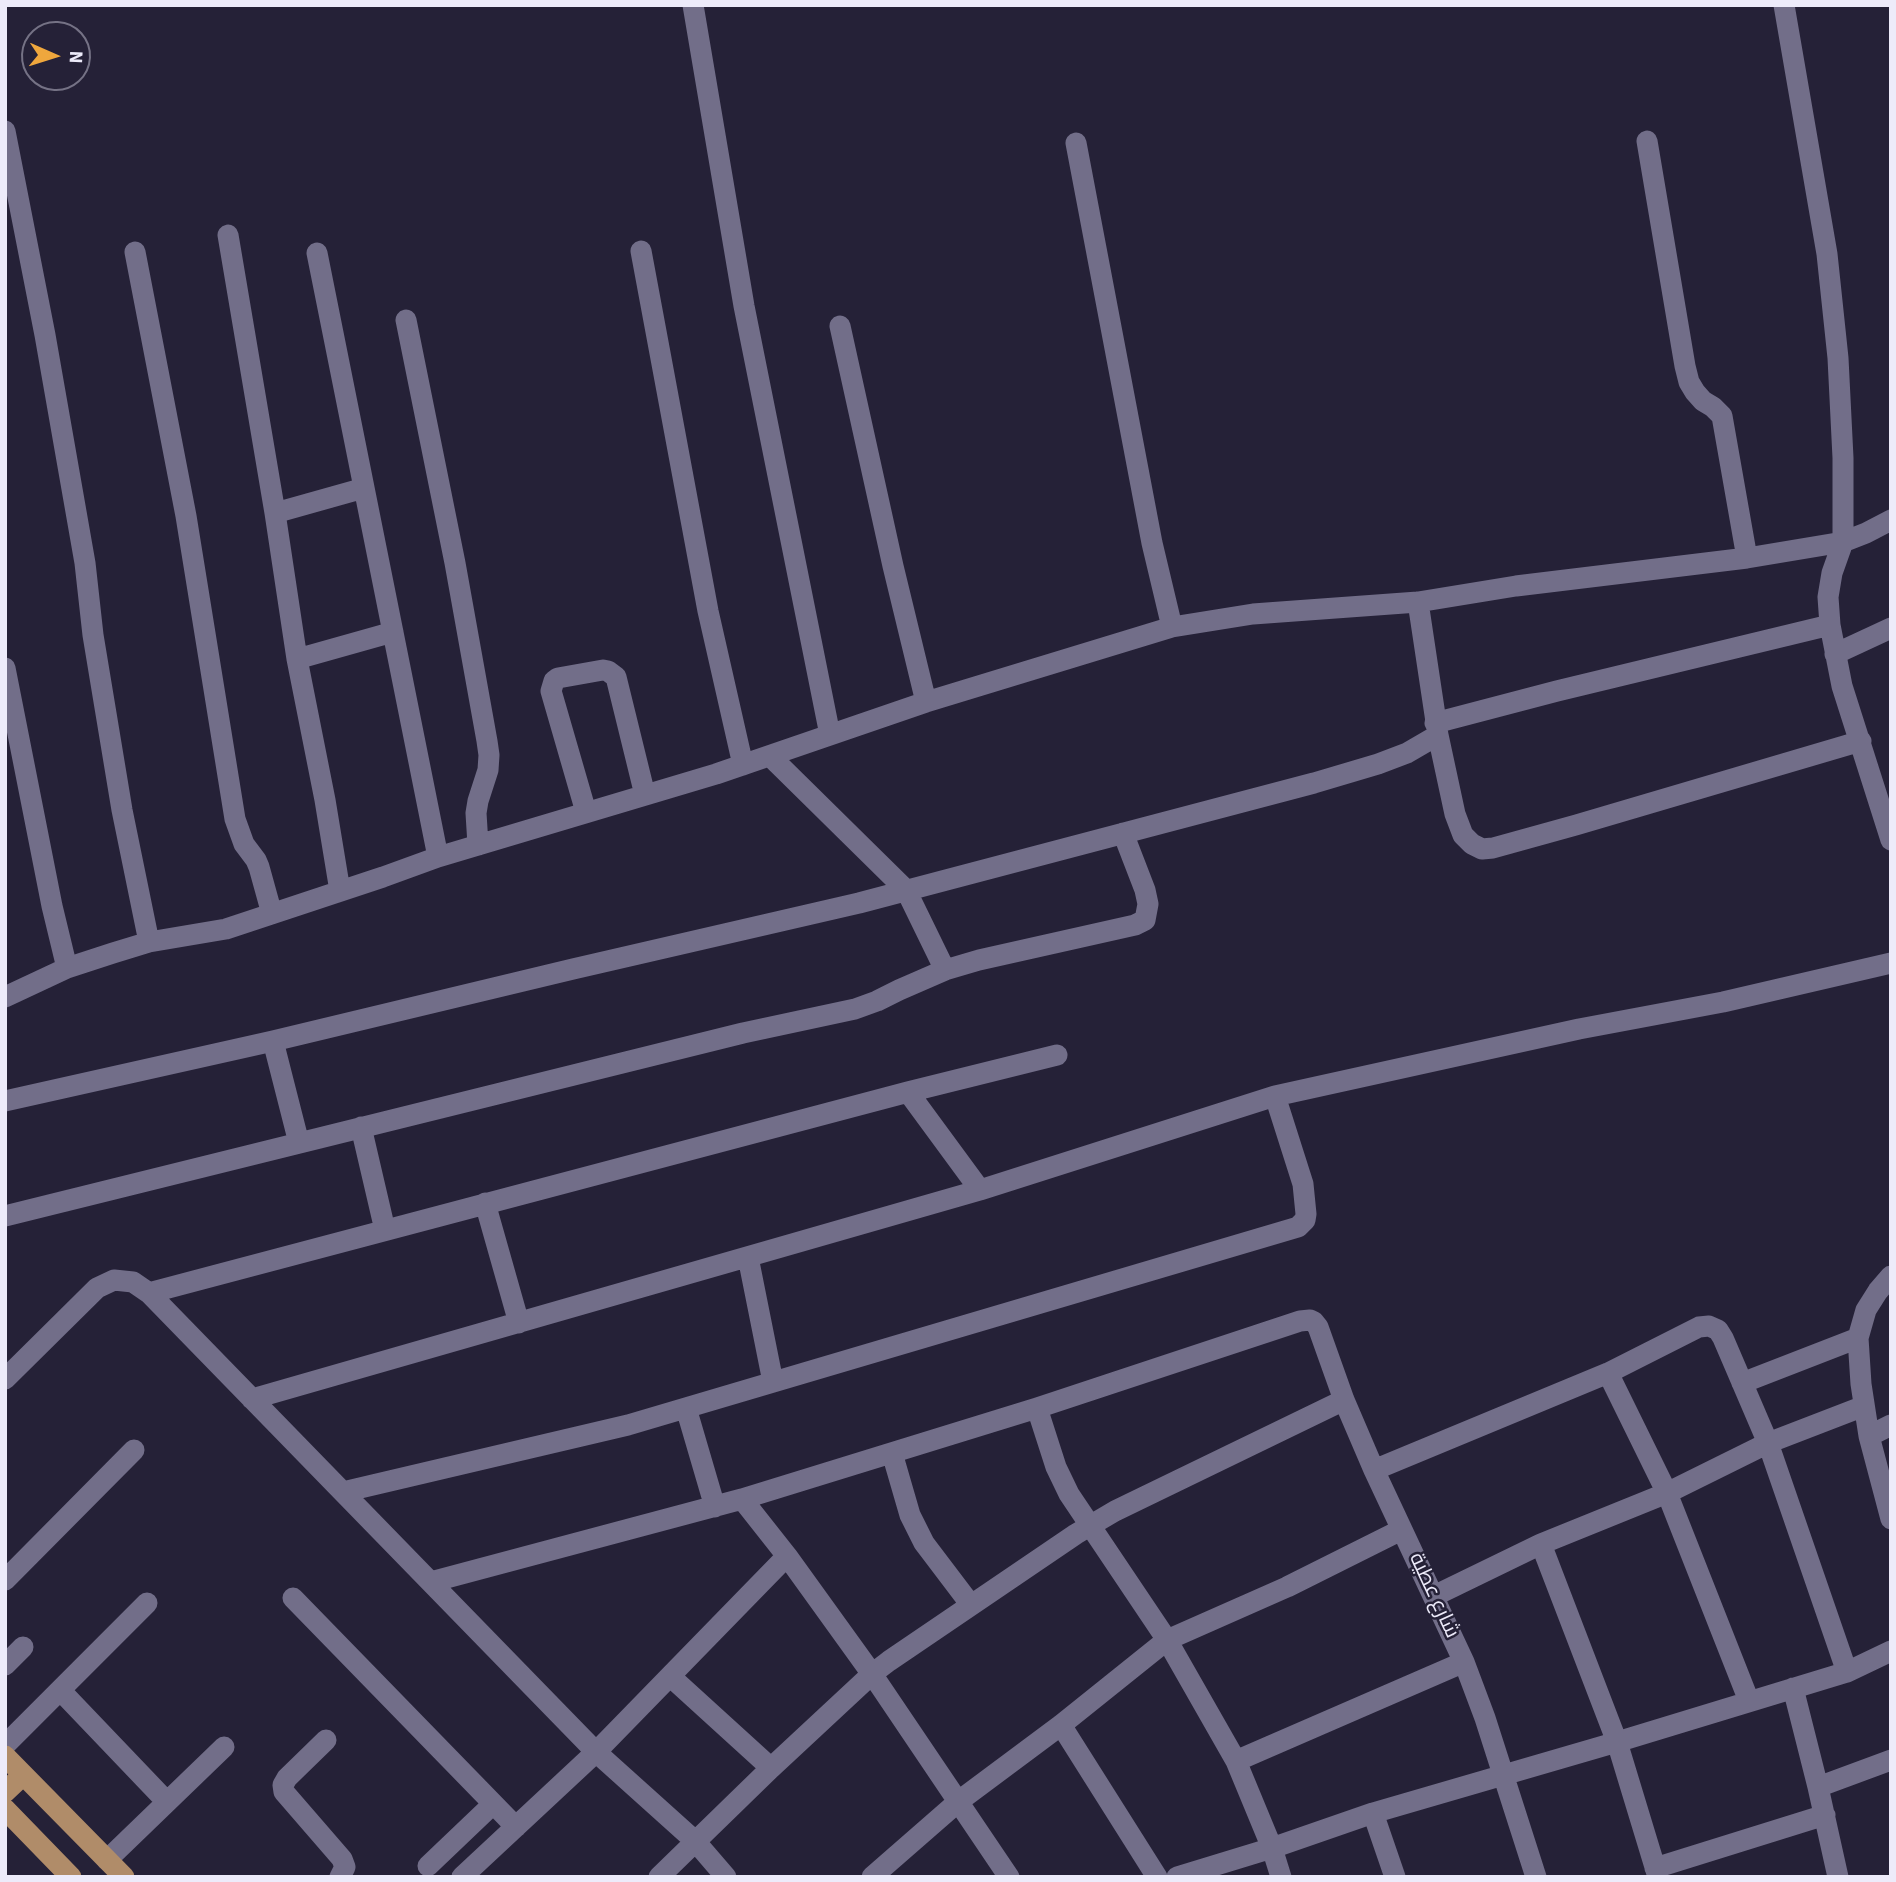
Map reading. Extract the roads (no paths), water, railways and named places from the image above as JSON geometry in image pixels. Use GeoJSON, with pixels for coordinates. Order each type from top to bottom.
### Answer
{"type":"FeatureCollection","features":[{"type":"Feature","properties":{"kind":"main road"},"geometry":{"type":"LineString","coordinates":[[5,1756],[124,1877]]}},
{"type":"Feature","properties":{"kind":"main road"},"geometry":{"type":"LineString","coordinates":[[5,1792],[23,1775]]}},
{"type":"Feature","properties":{"kind":"main road"},"geometry":{"type":"LineString","coordinates":[[5,1810],[71,1877]]}},
{"type":"Feature","properties":{"kind":"street"},"geometry":{"type":"LineString","coordinates":[[693,5],[744,306],[830,735]]}},
{"type":"Feature","properties":{"kind":"street"},"geometry":{"type":"LineString","coordinates":[[1784,5],[1827,254],[1839,371],[1843,542],[1832,573],[1828,597],[1830,625],[1842,686],[1889,828]]}},
{"type":"Feature","properties":{"kind":"street"},"geometry":{"type":"LineString","coordinates":[[5,131],[45,335],[85,563],[93,635],[122,810],[149,942]]}},
{"type":"Feature","properties":{"kind":"street"},"geometry":{"type":"LineString","coordinates":[[1647,141],[1685,366],[1695,392],[1722,416],[1747,558]]}},
{"type":"Feature","properties":{"kind":"street"},"geometry":{"type":"LineString","coordinates":[[1076,143],[1152,543],[1172,627]]}},
{"type":"Feature","properties":{"kind":"street"},"geometry":{"type":"LineString","coordinates":[[228,235],[297,659],[340,891]]}},
{"type":"Feature","properties":{"kind":"street"},"geometry":{"type":"LineString","coordinates":[[641,251],[708,611],[743,765]]}},
{"type":"Feature","properties":{"kind":"street"},"geometry":{"type":"LineString","coordinates":[[135,252],[186,516],[235,819],[244,844],[259,867],[272,914]]}},
{"type":"Feature","properties":{"kind":"street"},"geometry":{"type":"LineString","coordinates":[[317,253],[438,858]]}},
{"type":"Feature","properties":{"kind":"street"},"geometry":{"type":"LineString","coordinates":[[406,320],[488,741],[488,770],[476,813],[478,845]]}},
{"type":"Feature","properties":{"kind":"street"},"geometry":{"type":"LineString","coordinates":[[840,326],[926,702]]}},
{"type":"Feature","properties":{"kind":"street"},"geometry":{"type":"LineString","coordinates":[[275,513],[364,488]]}},
{"type":"Feature","properties":{"kind":"street"},"geometry":{"type":"LineString","coordinates":[[5,998],[67,968],[149,942],[226,929],[478,845],[743,765],[926,702],[1172,627],[1253,614],[1418,602],[1516,586],[1747,558],[1843,542],[1891,520]]}},
{"type":"Feature","properties":{"kind":"street"},"geometry":{"type":"LineString","coordinates":[[1418,602],[1437,729],[1455,814],[1463,835],[1482,849],[1540,835],[1861,741]]}},
{"type":"Feature","properties":{"kind":"street"},"geometry":{"type":"LineString","coordinates":[[5,1101],[273,1041],[906,890],[1378,764],[1407,752],[1437,729],[1557,691],[1830,625]]}},
{"type":"Feature","properties":{"kind":"street"},"geometry":{"type":"LineString","coordinates":[[1835,654],[1891,628]]}},
{"type":"Feature","properties":{"kind":"street"},"geometry":{"type":"LineString","coordinates":[[297,659],[393,632]]}},
{"type":"Feature","properties":{"kind":"street"},"geometry":{"type":"LineString","coordinates":[[5,668],[67,968]]}},
{"type":"Feature","properties":{"kind":"street"},"geometry":{"type":"LineString","coordinates":[[586,812],[551,691],[558,678],[603,670],[616,677],[645,795]]}},
{"type":"Feature","properties":{"kind":"street"},"geometry":{"type":"LineString","coordinates":[[770,756],[906,890],[946,970]]}},
{"type":"Feature","properties":{"kind":"street"},"geometry":{"type":"LineString","coordinates":[[5,1216],[743,1033],[855,1009],[946,970],[979,960],[1135,925],[1145,920],[1148,904],[1123,833]]}},
{"type":"Feature","properties":{"kind":"street"},"geometry":{"type":"LineString","coordinates":[[252,1399],[980,1190],[1275,1096],[1579,1028],[1723,1002],[1891,963]]}},
{"type":"Feature","properties":{"kind":"street"},"geometry":{"type":"LineString","coordinates":[[273,1041],[299,1143]]}},
{"type":"Feature","properties":{"kind":"street"},"geometry":{"type":"LineString","coordinates":[[149,1293],[1057,1055]]}},
{"type":"Feature","properties":{"kind":"street"},"geometry":{"type":"LineString","coordinates":[[908,1092],[980,1190]]}},
{"type":"Feature","properties":{"kind":"street"},"geometry":{"type":"LineString","coordinates":[[343,1492],[628,1425],[1298,1227],[1305,1220],[1306,1214],[1303,1184],[1275,1096]]}},
{"type":"Feature","properties":{"kind":"street"},"geometry":{"type":"LineString","coordinates":[[361,1127],[385,1230]]}},
{"type":"Feature","properties":{"kind":"street"},"geometry":{"type":"LineString","coordinates":[[485,1203],[519,1323]]}},
{"type":"Feature","properties":{"kind":"street"},"geometry":{"type":"LineString","coordinates":[[748,1257],[773,1382]]}},
{"type":"Feature","properties":{"kind":"street"},"geometry":{"type":"LineString","coordinates":[[1891,1276],[1866,1310],[1858,1338],[1869,1436],[1891,1519]]}},
{"type":"Feature","properties":{"kind":"street"},"geometry":{"type":"LineString","coordinates":[[5,1379],[97,1288],[114,1280],[133,1282],[149,1293],[596,1752],[695,1841],[726,1877]]}},
{"type":"Feature","properties":{"kind":"street"},"geometry":{"type":"LineString","coordinates":[[1866,1310],[1891,1304]]}},
{"type":"Feature","properties":{"kind":"street","name":"شارع عطية"},"geometry":{"type":"LineString","coordinates":[[1037,1408],[1300,1321],[1314,1322],[1374,1470],[1464,1662],[1485,1718],[1536,1877]]}},
{"type":"Feature","properties":{"kind":"street"},"geometry":{"type":"LineString","coordinates":[[1374,1470],[1608,1373],[1699,1327],[1709,1326],[1718,1330],[1723,1338],[1768,1443],[1847,1672]]}},
{"type":"Feature","properties":{"kind":"street"},"geometry":{"type":"LineString","coordinates":[[1742,1383],[1858,1338]]}},
{"type":"Feature","properties":{"kind":"street"},"geometry":{"type":"LineString","coordinates":[[1608,1373],[1667,1493],[1749,1701]]}},
{"type":"Feature","properties":{"kind":"street"},"geometry":{"type":"LineString","coordinates":[[659,1877],[872,1674],[971,1605],[1115,1511],[1344,1400]]}},
{"type":"Feature","properties":{"kind":"street"},"geometry":{"type":"LineString","coordinates":[[1434,1596],[1541,1544],[1667,1493],[1768,1443],[1864,1406]]}},
{"type":"Feature","properties":{"kind":"street"},"geometry":{"type":"LineString","coordinates":[[685,1408],[715,1507]]}},
{"type":"Feature","properties":{"kind":"street"},"geometry":{"type":"LineString","coordinates":[[431,1582],[715,1507],[1037,1408],[1056,1467],[1069,1494],[1167,1640],[1236,1761],[1272,1848],[1280,1877]]}},
{"type":"Feature","properties":{"kind":"street"},"geometry":{"type":"LineString","coordinates":[[1869,1436],[1891,1425]]}},
{"type":"Feature","properties":{"kind":"street"},"geometry":{"type":"LineString","coordinates":[[5,1580],[134,1450]]}},
{"type":"Feature","properties":{"kind":"street"},"geometry":{"type":"LineString","coordinates":[[892,1453],[910,1515],[924,1543],[971,1605]]}},
{"type":"Feature","properties":{"kind":"street"},"geometry":{"type":"LineString","coordinates":[[742,1499],[787,1556],[872,1674],[1009,1877]]}},
{"type":"Feature","properties":{"kind":"street"},"geometry":{"type":"LineString","coordinates":[[872,1877],[959,1801],[1061,1725],[1167,1640],[1287,1587],[1401,1531]]}},
{"type":"Feature","properties":{"kind":"street"},"geometry":{"type":"LineString","coordinates":[[1541,1544],[1617,1742],[1656,1873],[1825,1815]]}},
{"type":"Feature","properties":{"kind":"street"},"geometry":{"type":"LineString","coordinates":[[462,1877],[596,1752],[787,1556]]}},
{"type":"Feature","properties":{"kind":"street"},"geometry":{"type":"LineString","coordinates":[[293,1598],[516,1827]]}},
{"type":"Feature","properties":{"kind":"street"},"geometry":{"type":"LineString","coordinates":[[5,1745],[147,1603]]}},
{"type":"Feature","properties":{"kind":"street"},"geometry":{"type":"LineString","coordinates":[[5,1665],[23,1647]]}},
{"type":"Feature","properties":{"kind":"street"},"geometry":{"type":"LineString","coordinates":[[1177,1877],[1373,1813],[1847,1672],[1891,1651]]}},
{"type":"Feature","properties":{"kind":"street"},"geometry":{"type":"LineString","coordinates":[[1236,1761],[1464,1662]]}},
{"type":"Feature","properties":{"kind":"street"},"geometry":{"type":"LineString","coordinates":[[671,1676],[771,1768]]}},
{"type":"Feature","properties":{"kind":"street"},"geometry":{"type":"LineString","coordinates":[[1793,1688],[1838,1877]]}},
{"type":"Feature","properties":{"kind":"street"},"geometry":{"type":"LineString","coordinates":[[60,1690],[167,1802]]}},
{"type":"Feature","properties":{"kind":"street"},"geometry":{"type":"LineString","coordinates":[[1061,1725],[1157,1877]]}},
{"type":"Feature","properties":{"kind":"street"},"geometry":{"type":"LineString","coordinates":[[326,1741],[283,1784],[284,1792],[342,1858],[345,1867],[340,1877]]}},
{"type":"Feature","properties":{"kind":"street"},"geometry":{"type":"LineString","coordinates":[[107,1860],[224,1747]]}},
{"type":"Feature","properties":{"kind":"street"},"geometry":{"type":"LineString","coordinates":[[1818,1787],[1891,1760]]}},
{"type":"Feature","properties":{"kind":"street"},"geometry":{"type":"LineString","coordinates":[[428,1866],[494,1804]]}},
{"type":"Feature","properties":{"kind":"street"},"geometry":{"type":"LineString","coordinates":[[1373,1813],[1395,1877]]}}]}
